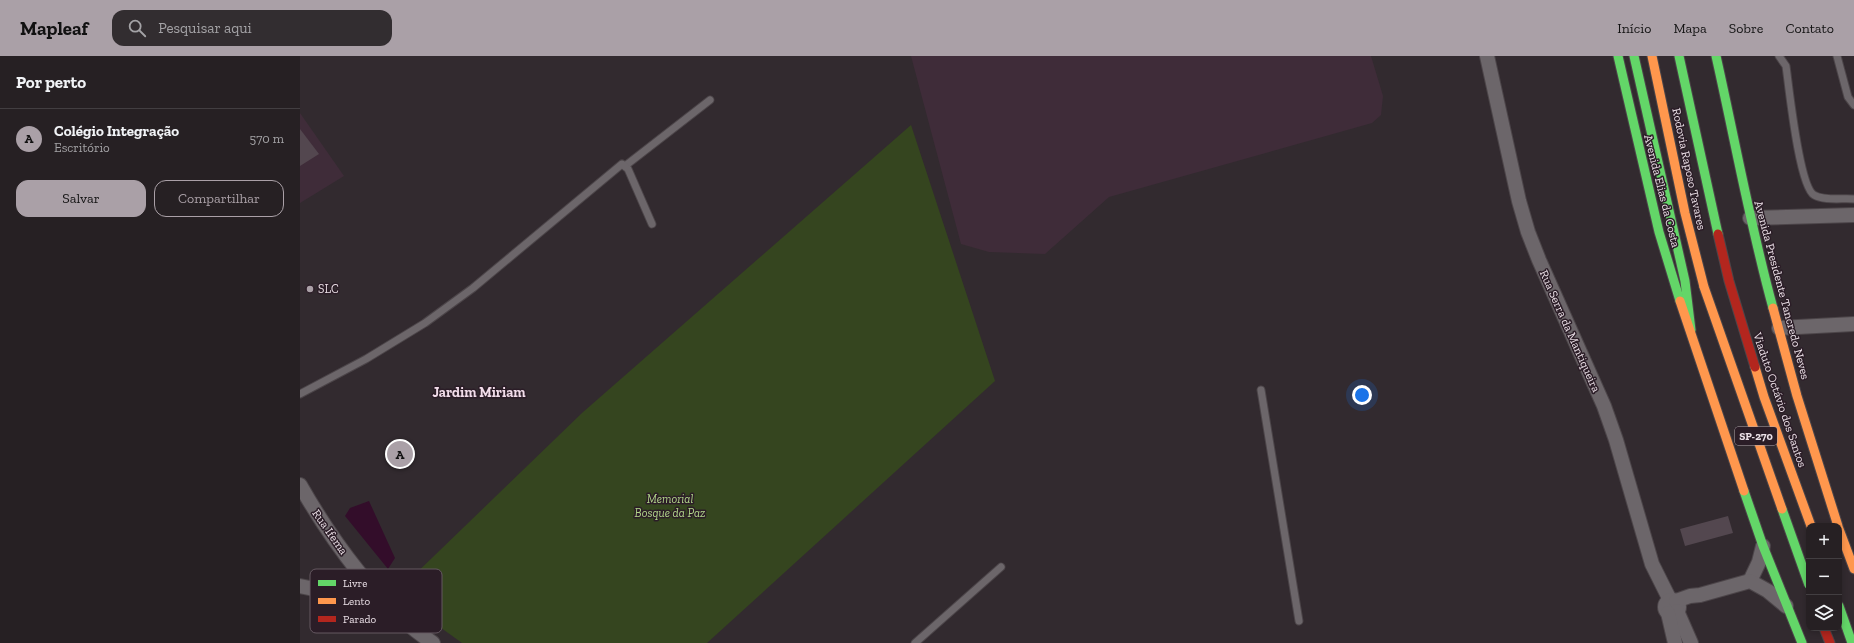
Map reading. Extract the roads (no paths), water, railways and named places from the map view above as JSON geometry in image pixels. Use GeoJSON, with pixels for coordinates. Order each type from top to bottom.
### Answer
{"type":"FeatureCollection","features":[{"type":"Feature","properties":{"kind":"main road","name":"Avenida Elias da Costa"},"geometry":{"type":"LineString","coordinates":[[1618,56],[1659,232],[1671,274],[1691,330]]}},
{"type":"Feature","properties":{"kind":"main road"},"geometry":{"type":"LineString","coordinates":[[1634,56],[1685,281],[1691,330],[1762,546],[1802,643]]}},
{"type":"Feature","properties":{"kind":"main road","name":"Rodovia Raposo Tavares"},"geometry":{"type":"LineString","coordinates":[[1652,56],[1685,213],[1704,286],[1749,419],[1806,575]]}},
{"type":"Feature","properties":{"kind":"main road","name":"Rodovia Raposo Tavares"},"geometry":{"type":"LineString","coordinates":[[1679,56],[1729,281]]}},
{"type":"Feature","properties":{"kind":"main road","name":"Avenida Presidente Tancredo Neves"},"geometry":{"type":"LineString","coordinates":[[1716,56],[1733,130],[1750,218],[1797,396],[1838,523]]}},
{"type":"Feature","properties":{"kind":"main road","name":"Viaduto Octávio dos Santos"},"geometry":{"type":"LineString","coordinates":[[1729,281],[1764,397],[1810,523]]}},
{"type":"Feature","properties":{"kind":"main road","name":"Avenida Presidente Tancredo Neves"},"geometry":{"type":"LineString","coordinates":[[1842,542],[1852,571]]}},
{"type":"Feature","properties":{"kind":"main road"},"geometry":{"type":"LineString","coordinates":[[1762,546],[1777,555]]}},
{"type":"Feature","properties":{"kind":"main road"},"geometry":{"type":"LineString","coordinates":[[1788,558],[1806,555]]}},
{"type":"Feature","properties":{"kind":"main road"},"geometry":{"type":"LineString","coordinates":[[1788,607],[1797,591],[1806,585]]}},
{"type":"Feature","properties":{"kind":"main road"},"geometry":{"type":"LineString","coordinates":[[1842,615],[1852,643]]}},
{"type":"Feature","properties":{"kind":"main road"},"geometry":{"type":"LineString","coordinates":[[1825,631],[1830,643]]}},
{"type":"Feature","properties":{"kind":"street","name":"Rua Serra da Mantiqueira"},"geometry":{"type":"LineString","coordinates":[[1487,56],[1519,201],[1528,232],[1604,406],[1616,440],[1652,564],[1690,643]]}},
{"type":"Feature","properties":{"kind":"street"},"geometry":{"type":"LineString","coordinates":[[1750,218],[1854,215]]}},
{"type":"Feature","properties":{"kind":"street"},"geometry":{"type":"LineString","coordinates":[[1780,328],[1854,324]]}},
{"type":"Feature","properties":{"kind":"street","name":"Rua Ifema"},"geometry":{"type":"LineString","coordinates":[[300,485],[334,541],[358,569]]}},
{"type":"Feature","properties":{"kind":"street"},"geometry":{"type":"LineString","coordinates":[[1674,607],[1693,602],[1700,595],[1750,581],[1760,562],[1762,546]]}},
{"type":"Feature","properties":{"kind":"street"},"geometry":{"type":"LineString","coordinates":[[1750,581],[1788,607]]}},
{"type":"Feature","properties":{"kind":"street"},"geometry":{"type":"LineString","coordinates":[[300,586],[310,588]]}},
{"type":"Feature","properties":{"kind":"street","name":"Rua Serra da Mantiqueira"},"geometry":{"type":"LineString","coordinates":[[1674,607],[1675,643]]}},
{"type":"Feature","properties":{"kind":"street","name":"Rua Ifema"},"geometry":{"type":"LineString","coordinates":[[419,633],[433,643]]}},
{"type":"Feature","properties":{"kind":"lane"},"geometry":{"type":"LineString","coordinates":[[1779,56],[1786,66],[1801,167],[1807,186],[1814,195],[1854,199]]}},
{"type":"Feature","properties":{"kind":"lane"},"geometry":{"type":"LineString","coordinates":[[1837,56],[1848,97],[1854,105]]}},
{"type":"Feature","properties":{"kind":"lane"},"geometry":{"type":"LineString","coordinates":[[300,394],[366,359],[425,323],[473,288],[622,164],[625,166],[710,100]]}},
{"type":"Feature","properties":{"kind":"lane"},"geometry":{"type":"LineString","coordinates":[[625,166],[652,224]]}},
{"type":"Feature","properties":{"kind":"lane"},"geometry":{"type":"LineString","coordinates":[[1261,390],[1299,621]]}},
{"type":"Feature","properties":{"kind":"lane"},"geometry":{"type":"LineString","coordinates":[[915,643],[1001,567]]}},
{"type":"Feature","properties":{"kind":"place","name":"SLC"},"geometry":{"type":"Point","coordinates":[310,289]}},
{"type":"Feature","properties":{"kind":"place","name":"Colégio Integração"},"geometry":{"type":"Point","coordinates":[400,454]}},
{"type":"Feature","properties":{"kind":"district","name":"Jardim Miriam"},"geometry":{"type":"Point","coordinates":[479,392]}},
{"type":"Feature","properties":{"kind":"park label","name":"Memorial Bosque da Paz"},"geometry":{"type":"Point","coordinates":[670,506]}}]}
